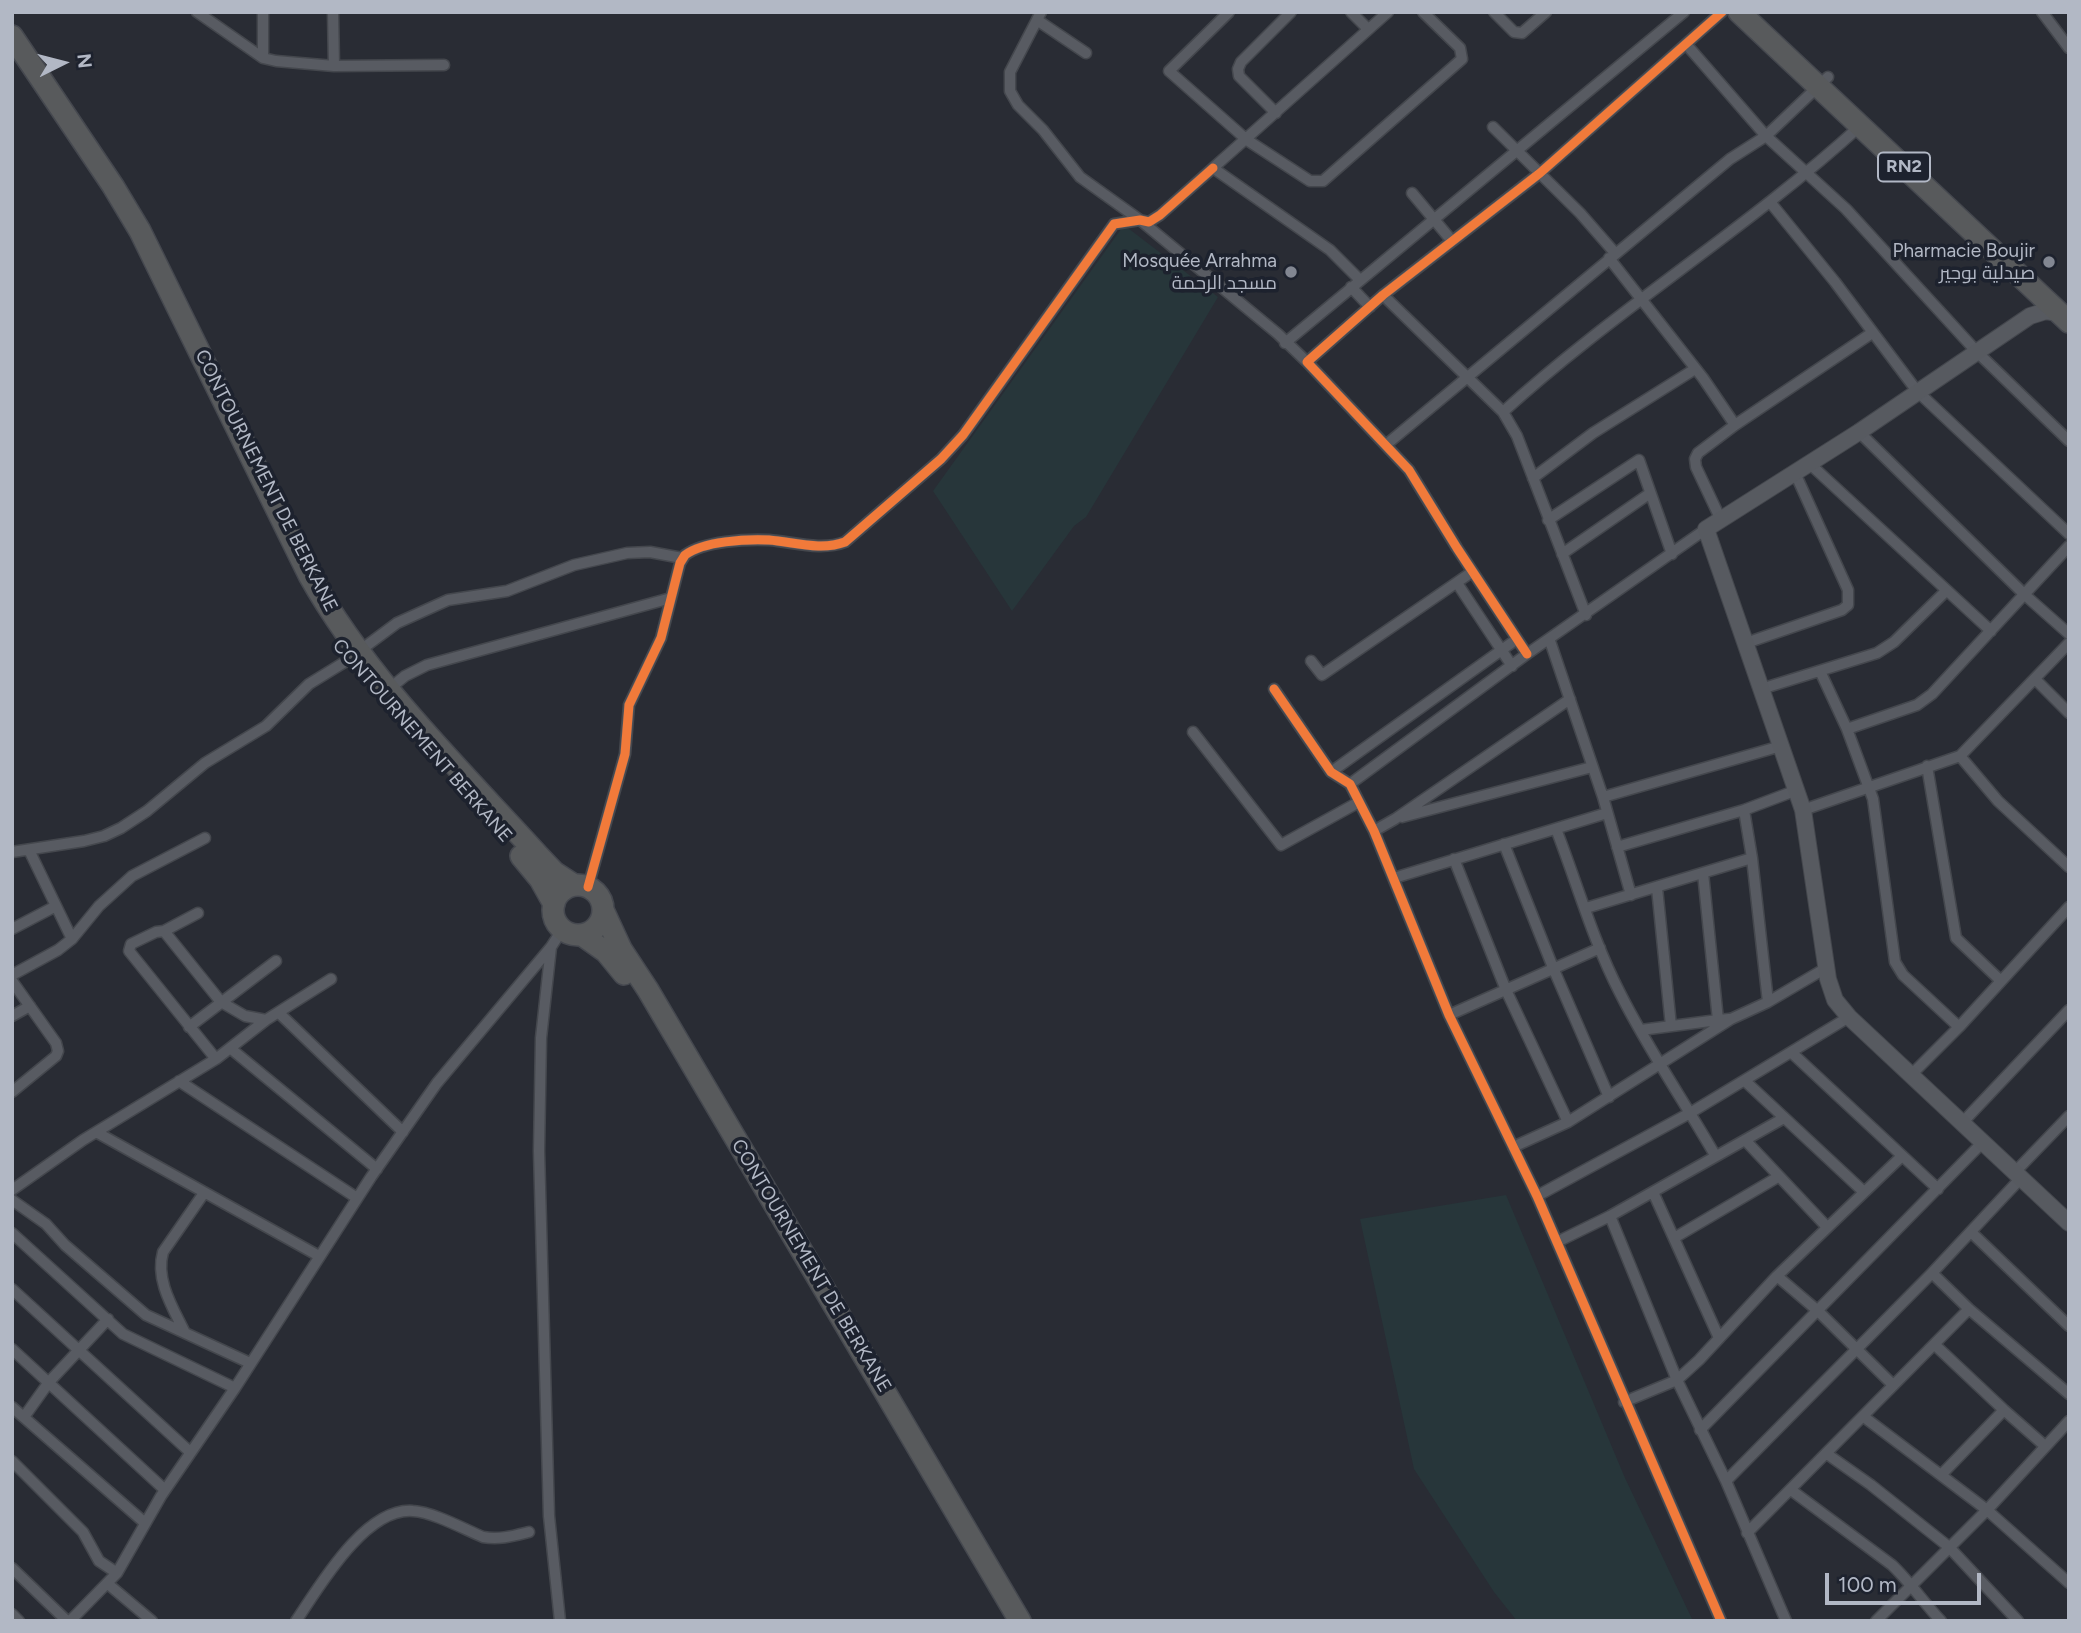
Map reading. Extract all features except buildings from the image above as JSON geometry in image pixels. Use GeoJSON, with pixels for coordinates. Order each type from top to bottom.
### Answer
{"type":"FeatureCollection","features":[{"type":"Feature","properties":{"kind":"highway","name":"RN2"},"geometry":{"type":"LineString","coordinates":[[1739,12],[1823,82],[2066,311]]}},
{"type":"Feature","properties":{"kind":"highway","name":"RN2"},"geometry":{"type":"LineString","coordinates":[[1759,12],[1860,126],[2066,311]]}},
{"type":"Feature","properties":{"kind":"highway","name":"CONTOURNEMENT DE BERKANE"},"geometry":{"type":"LineString","coordinates":[[12,36],[113,186],[140,231],[309,575],[353,656],[389,689],[546,863],[581,886]]}},
{"type":"Feature","properties":{"kind":"highway","name":"CONTOURNEMENT BERKANE"},"geometry":{"type":"LineString","coordinates":[[12,60],[129,238],[298,581],[353,656],[528,864],[554,904]]}},
{"type":"Feature","properties":{"kind":"highway"},"geometry":{"type":"LineString","coordinates":[[565,937],[595,929],[600,924],[603,910],[599,896],[581,886],[561,891],[554,904],[554,918],[565,937],[606,952],[632,987],[1006,1621]]}},
{"type":"Feature","properties":{"kind":"highway","name":"CONTOURNEMENT DE BERKANE"},"geometry":{"type":"LineString","coordinates":[[603,910],[621,949],[1020,1621]]}},
{"type":"Feature","properties":{"kind":"street"},"geometry":{"type":"LineString","coordinates":[[197,12],[208,16],[263,58],[334,66],[444,65]]}},
{"type":"Feature","properties":{"kind":"street"},"geometry":{"type":"LineString","coordinates":[[263,12],[263,58]]}},
{"type":"Feature","properties":{"kind":"street"},"geometry":{"type":"LineString","coordinates":[[333,12],[334,66]]}},
{"type":"Feature","properties":{"kind":"street"},"geometry":{"type":"LineString","coordinates":[[1229,12],[1168,71],[1247,140],[1310,181],[1324,181],[1462,59],[1460,48],[1423,12]]}},
{"type":"Feature","properties":{"kind":"street"},"geometry":{"type":"LineString","coordinates":[[1276,113],[1239,76],[1238,69],[1241,62],[1291,12]]}},
{"type":"Feature","properties":{"kind":"street"},"geometry":{"type":"LineString","coordinates":[[1351,12],[1368,29]]}},
{"type":"Feature","properties":{"kind":"street"},"geometry":{"type":"LineString","coordinates":[[581,886],[625,754],[629,705],[662,638],[682,558],[688,552],[715,543],[768,540],[825,545],[845,542],[941,459],[963,435],[1114,224],[1140,220],[1149,222],[1160,215],[1388,12]]}},
{"type":"Feature","properties":{"kind":"street"},"geometry":{"type":"LineString","coordinates":[[1494,12],[1514,32],[1522,33],[1546,12]]}},
{"type":"Feature","properties":{"kind":"street"},"geometry":{"type":"LineString","coordinates":[[1285,343],[1684,12]]}},
{"type":"Feature","properties":{"kind":"street"},"geometry":{"type":"LineString","coordinates":[[1307,362],[1383,295],[1541,173],[1723,12]]}},
{"type":"Feature","properties":{"kind":"street"},"geometry":{"type":"LineString","coordinates":[[2042,12],[2069,48]]}},
{"type":"Feature","properties":{"kind":"street"},"geometry":{"type":"LineString","coordinates":[[1086,53],[1039,16],[1010,72],[1010,91],[1018,105],[1043,130],[1080,177],[1140,220],[1278,334],[1387,444],[1409,470],[1527,654]]}},
{"type":"Feature","properties":{"kind":"street"},"geometry":{"type":"LineString","coordinates":[[1686,44],[1766,136],[1855,219],[1977,352],[2069,441]]}},
{"type":"Feature","properties":{"kind":"street"},"geometry":{"type":"LineString","coordinates":[[1387,444],[1730,159],[1766,136],[1823,82]]}},
{"type":"Feature","properties":{"kind":"street"},"geometry":{"type":"LineString","coordinates":[[1503,412],[1642,298],[1808,173],[1860,126]]}},
{"type":"Feature","properties":{"kind":"street"},"geometry":{"type":"LineString","coordinates":[[1493,127],[1580,213],[1735,425]]}},
{"type":"Feature","properties":{"kind":"street"},"geometry":{"type":"LineString","coordinates":[[1213,168],[1330,250],[1370,307]]}},
{"type":"Feature","properties":{"kind":"street"},"geometry":{"type":"LineString","coordinates":[[1412,193],[1452,241]]}},
{"type":"Feature","properties":{"kind":"street"},"geometry":{"type":"LineString","coordinates":[[1770,202],[1917,391],[2069,534]]}},
{"type":"Feature","properties":{"kind":"street"},"geometry":{"type":"LineString","coordinates":[[1383,295],[1503,412],[1517,436],[1586,615]]}},
{"type":"Feature","properties":{"kind":"street"},"geometry":{"type":"LineString","coordinates":[[1350,784],[1527,654],[1550,641],[1706,529],[1859,432],[2030,316],[2046,311],[2066,311]]}},
{"type":"Feature","properties":{"kind":"street"},"geometry":{"type":"LineString","coordinates":[[1721,520],[1696,467],[1695,459],[1703,448],[1872,333]]}},
{"type":"Feature","properties":{"kind":"street"},"geometry":{"type":"LineString","coordinates":[[1533,478],[1593,433],[1695,369]]}},
{"type":"Feature","properties":{"kind":"street"},"geometry":{"type":"LineString","coordinates":[[1859,432],[2025,595],[2069,634]]}},
{"type":"Feature","properties":{"kind":"street"},"geometry":{"type":"LineString","coordinates":[[1548,520],[1639,460],[1672,554]]}},
{"type":"Feature","properties":{"kind":"street"},"geometry":{"type":"LineString","coordinates":[[1810,464],[1991,631]]}},
{"type":"Feature","properties":{"kind":"street"},"geometry":{"type":"LineString","coordinates":[[1745,643],[1842,610],[1848,605],[1848,590],[1794,472]]}},
{"type":"Feature","properties":{"kind":"street"},"geometry":{"type":"LineString","coordinates":[[1562,554],[1649,494]]}},
{"type":"Feature","properties":{"kind":"street"},"geometry":{"type":"LineString","coordinates":[[1706,529],[1803,810],[1826,968],[1830,990],[1835,1000],[1849,1017],[2069,1223]]}},
{"type":"Feature","properties":{"kind":"street"},"geometry":{"type":"LineString","coordinates":[[1847,729],[1917,705],[1932,694],[2069,546]]}},
{"type":"Feature","properties":{"kind":"street"},"geometry":{"type":"LineString","coordinates":[[12,852],[84,841],[121,828],[147,811],[205,763],[266,726],[309,684],[397,623],[448,600],[507,591],[574,565],[627,553],[650,552],[682,558]]}},
{"type":"Feature","properties":{"kind":"street"},"geometry":{"type":"LineString","coordinates":[[1311,661],[1322,675],[1472,572]]}},
{"type":"Feature","properties":{"kind":"street"},"geometry":{"type":"LineString","coordinates":[[1457,583],[1512,666]]}},
{"type":"Feature","properties":{"kind":"street"},"geometry":{"type":"LineString","coordinates":[[1761,689],[1877,653],[1886,648],[1946,591]]}},
{"type":"Feature","properties":{"kind":"street"},"geometry":{"type":"LineString","coordinates":[[389,689],[405,676],[427,665],[671,598]]}},
{"type":"Feature","properties":{"kind":"street"},"geometry":{"type":"LineString","coordinates":[[1331,772],[1517,639]]}},
{"type":"Feature","properties":{"kind":"street"},"geometry":{"type":"LineString","coordinates":[[1550,641],[1603,797],[1631,895]]}},
{"type":"Feature","properties":{"kind":"street"},"geometry":{"type":"LineString","coordinates":[[1803,810],[1959,756],[2069,643]]}},
{"type":"Feature","properties":{"kind":"street"},"geometry":{"type":"LineString","coordinates":[[1820,671],[1847,729],[1873,799],[1895,962],[1902,975],[1959,1027]]}},
{"type":"Feature","properties":{"kind":"street"},"geometry":{"type":"LineString","coordinates":[[2035,679],[2069,713]]}},
{"type":"Feature","properties":{"kind":"street"},"geometry":{"type":"LineString","coordinates":[[1274,689],[1331,772],[1350,784],[1374,831],[1449,1015],[1537,1196],[1721,1621]]}},
{"type":"Feature","properties":{"kind":"street"},"geometry":{"type":"LineString","coordinates":[[1374,831],[1570,699]]}},
{"type":"Feature","properties":{"kind":"street"},"geometry":{"type":"LineString","coordinates":[[1193,732],[1281,845],[1359,802]]}},
{"type":"Feature","properties":{"kind":"street"},"geometry":{"type":"LineString","coordinates":[[1603,797],[1782,746]]}},
{"type":"Feature","properties":{"kind":"street"},"geometry":{"type":"LineString","coordinates":[[1959,756],[1998,801],[2069,867]]}},
{"type":"Feature","properties":{"kind":"street"},"geometry":{"type":"LineString","coordinates":[[1927,766],[1955,938],[2001,981]]}},
{"type":"Feature","properties":{"kind":"street"},"geometry":{"type":"LineString","coordinates":[[1395,819],[1592,767]]}},
{"type":"Feature","properties":{"kind":"street"},"geometry":{"type":"LineString","coordinates":[[1617,847],[1744,810],[1797,790]]}},
{"type":"Feature","properties":{"kind":"street"},"geometry":{"type":"LineString","coordinates":[[1744,810],[1768,1002]]}},
{"type":"Feature","properties":{"kind":"street"},"geometry":{"type":"LineString","coordinates":[[1394,878],[1607,813]]}},
{"type":"Feature","properties":{"kind":"street"},"geometry":{"type":"LineString","coordinates":[[1556,829],[1620,994],[1715,1154]]}},
{"type":"Feature","properties":{"kind":"street"},"geometry":{"type":"LineString","coordinates":[[12,975],[58,950],[72,939],[99,906],[132,876],[205,838]]}},
{"type":"Feature","properties":{"kind":"street"},"geometry":{"type":"LineString","coordinates":[[1504,844],[1554,970],[1609,1097]]}},
{"type":"Feature","properties":{"kind":"street"},"geometry":{"type":"LineString","coordinates":[[29,850],[72,939]]}},
{"type":"Feature","properties":{"kind":"street"},"geometry":{"type":"LineString","coordinates":[[1586,908],[1752,858]]}},
{"type":"Feature","properties":{"kind":"street"},"geometry":{"type":"LineString","coordinates":[[1454,859],[1506,990],[1568,1122]]}},
{"type":"Feature","properties":{"kind":"street"},"geometry":{"type":"LineString","coordinates":[[1703,873],[1718,1020]]}},
{"type":"Feature","properties":{"kind":"street"},"geometry":{"type":"LineString","coordinates":[[1657,888],[1671,1026]]}},
{"type":"Feature","properties":{"kind":"street"},"geometry":{"type":"LineString","coordinates":[[12,929],[56,906]]}},
{"type":"Feature","properties":{"kind":"street"},"geometry":{"type":"LineString","coordinates":[[1911,1074],[1959,1027],[2069,907]]}},
{"type":"Feature","properties":{"kind":"street"},"geometry":{"type":"LineString","coordinates":[[198,913],[131,944],[129,951],[216,1059]]}},
{"type":"Feature","properties":{"kind":"street"},"geometry":{"type":"LineString","coordinates":[[164,931],[221,1002],[245,1016],[266,1020]]}},
{"type":"Feature","properties":{"kind":"street"},"geometry":{"type":"LineString","coordinates":[[12,1568],[68,1621],[108,1584],[165,1490],[402,1132],[437,1083],[565,937]]}},
{"type":"Feature","properties":{"kind":"street"},"geometry":{"type":"LineString","coordinates":[[560,1621],[548,1516],[539,1151],[540,1049],[565,937]]}},
{"type":"Feature","properties":{"kind":"street"},"geometry":{"type":"LineString","coordinates":[[1449,1015],[1600,948]]}},
{"type":"Feature","properties":{"kind":"street"},"geometry":{"type":"LineString","coordinates":[[189,1027],[276,961]]}},
{"type":"Feature","properties":{"kind":"street"},"geometry":{"type":"LineString","coordinates":[[1513,1147],[1568,1122],[1731,1020],[1826,968]]}},
{"type":"Feature","properties":{"kind":"street"},"geometry":{"type":"LineString","coordinates":[[12,1190],[96,1132],[216,1059],[266,1020],[331,979]]}},
{"type":"Feature","properties":{"kind":"street"},"geometry":{"type":"LineString","coordinates":[[12,981],[56,1043],[58,1051],[56,1056],[12,1092]]}},
{"type":"Feature","properties":{"kind":"street"},"geometry":{"type":"LineString","coordinates":[[12,1016],[30,1006]]}},
{"type":"Feature","properties":{"kind":"street"},"geometry":{"type":"LineString","coordinates":[[1962,1122],[2069,1010]]}},
{"type":"Feature","properties":{"kind":"street"},"geometry":{"type":"LineString","coordinates":[[279,1013],[402,1132]]}},
{"type":"Feature","properties":{"kind":"street"},"geometry":{"type":"LineString","coordinates":[[1537,1196],[1690,1112],[1849,1017]]}},
{"type":"Feature","properties":{"kind":"street"},"geometry":{"type":"LineString","coordinates":[[1641,1030],[1731,1020]]}},
{"type":"Feature","properties":{"kind":"street"},"geometry":{"type":"LineString","coordinates":[[230,1048],[377,1168]]}},
{"type":"Feature","properties":{"kind":"street"},"geometry":{"type":"LineString","coordinates":[[1792,1053],[1938,1189]]}},
{"type":"Feature","properties":{"kind":"street"},"geometry":{"type":"LineString","coordinates":[[1745,1080],[1864,1192]]}},
{"type":"Feature","properties":{"kind":"street"},"geometry":{"type":"LineString","coordinates":[[179,1081],[357,1198]]}},
{"type":"Feature","properties":{"kind":"street"},"geometry":{"type":"LineString","coordinates":[[1726,1481],[1933,1273],[2069,1116]]}},
{"type":"Feature","properties":{"kind":"street"},"geometry":{"type":"LineString","coordinates":[[1557,1242],[1610,1216],[1715,1154],[1784,1118]]}},
{"type":"Feature","properties":{"kind":"street"},"geometry":{"type":"LineString","coordinates":[[96,1132],[320,1256]]}},
{"type":"Feature","properties":{"kind":"street"},"geometry":{"type":"LineString","coordinates":[[1745,1140],[1827,1227]]}},
{"type":"Feature","properties":{"kind":"street"},"geometry":{"type":"LineString","coordinates":[[1700,1430],[1983,1142]]}},
{"type":"Feature","properties":{"kind":"street"},"geometry":{"type":"LineString","coordinates":[[1624,1402],[1677,1380],[1777,1276],[1902,1156]]}},
{"type":"Feature","properties":{"kind":"street"},"geometry":{"type":"LineString","coordinates":[[1674,1238],[1778,1177]]}},
{"type":"Feature","properties":{"kind":"street"},"geometry":{"type":"LineString","coordinates":[[1653,1192],[1719,1338]]}},
{"type":"Feature","properties":{"kind":"street"},"geometry":{"type":"LineString","coordinates":[[185,1333],[163,1282],[161,1260],[163,1252],[204,1193]]}},
{"type":"Feature","properties":{"kind":"street"},"geometry":{"type":"LineString","coordinates":[[12,1200],[46,1224],[65,1245],[146,1315],[250,1363]]}},
{"type":"Feature","properties":{"kind":"street"},"geometry":{"type":"LineString","coordinates":[[1610,1216],[1677,1380],[1726,1481],[1786,1621]]}},
{"type":"Feature","properties":{"kind":"street"},"geometry":{"type":"LineString","coordinates":[[1971,1232],[2069,1326]]}},
{"type":"Feature","properties":{"kind":"street"},"geometry":{"type":"LineString","coordinates":[[12,1233],[135,1341],[235,1388]]}},
{"type":"Feature","properties":{"kind":"street"},"geometry":{"type":"LineString","coordinates":[[1933,1273],[1969,1309],[2069,1394]]}},
{"type":"Feature","properties":{"kind":"street"},"geometry":{"type":"LineString","coordinates":[[1777,1276],[1818,1311],[1893,1385]]}},
{"type":"Feature","properties":{"kind":"street"},"geometry":{"type":"LineString","coordinates":[[12,1289],[191,1452]]}},
{"type":"Feature","properties":{"kind":"street"},"geometry":{"type":"LineString","coordinates":[[1747,1533],[1969,1309]]}},
{"type":"Feature","properties":{"kind":"street"},"geometry":{"type":"LineString","coordinates":[[108,1319],[17,1415],[145,1523]]}},
{"type":"Feature","properties":{"kind":"street"},"geometry":{"type":"LineString","coordinates":[[1936,1345],[2045,1446]]}},
{"type":"Feature","properties":{"kind":"street"},"geometry":{"type":"LineString","coordinates":[[12,1349],[165,1490]]}},
{"type":"Feature","properties":{"kind":"street"},"geometry":{"type":"LineString","coordinates":[[1942,1474],[2004,1410]]}},
{"type":"Feature","properties":{"kind":"street"},"geometry":{"type":"LineString","coordinates":[[1864,1417],[1987,1510],[2069,1583]]}},
{"type":"Feature","properties":{"kind":"street"},"geometry":{"type":"LineString","coordinates":[[1876,1621],[1987,1510],[2069,1421]]}},
{"type":"Feature","properties":{"kind":"street"},"geometry":{"type":"LineString","coordinates":[[1827,1454],[1949,1547],[2018,1621]]}},
{"type":"Feature","properties":{"kind":"street"},"geometry":{"type":"LineString","coordinates":[[12,1461],[83,1532],[99,1561],[117,1573]]}},
{"type":"Feature","properties":{"kind":"street"},"geometry":{"type":"LineString","coordinates":[[1791,1490],[1892,1565],[1941,1621]]}},
{"type":"Feature","properties":{"kind":"street"},"geometry":{"type":"LineString","coordinates":[[296,1621],[346,1548],[378,1522],[395,1514],[410,1510],[424,1513],[483,1538],[505,1538],[529,1532]]}},
{"type":"Feature","properties":{"kind":"street"},"geometry":{"type":"LineString","coordinates":[[108,1584],[152,1621]]}},
{"type":"Feature","properties":{"kind":"street"},"geometry":{"type":"LineString","coordinates":[[12,1614],[19,1621]]}},
{"type":"Feature","properties":{"kind":"shaded area"},"geometry":{"type":"Polygon","coordinates":[[[1124,225],[1218,297],[1086,517],[1074,526],[1012,611],[933,491],[1124,225]]]}},
{"type":"Feature","properties":{"kind":"shaded area"},"geometry":{"type":"Polygon","coordinates":[[[1506,1195],[1625,1478],[1693,1621],[1517,1621],[1494,1592],[1414,1469],[1360,1219],[1506,1195]]]}},
{"type":"Feature","properties":{"kind":"cycle path"},"geometry":{"type":"LineString","coordinates":[[1527,654],[1409,470],[1307,362],[1383,295],[1540,173],[1722,12]]}},
{"type":"Feature","properties":{"kind":"cycle path"},"geometry":{"type":"LineString","coordinates":[[588,887],[625,754],[629,705],[661,638],[680,563],[685,555],[714,544],[737,541],[769,540],[817,546],[845,542],[941,459],[963,435],[1114,224],[1140,220],[1149,222],[1213,168]]}},
{"type":"Feature","properties":{"kind":"cycle path"},"geometry":{"type":"LineString","coordinates":[[1274,689],[1331,772],[1350,784],[1374,831],[1449,1015],[1537,1196],[1721,1621]]}},
{"type":"Feature","properties":{"kind":"place","name":"Pharmacie Boujir صيدلية بوجير"},"geometry":{"type":"Point","coordinates":[2049,262]}},
{"type":"Feature","properties":{"kind":"place","name":"Mosquée Arrahma مسجد الرحمة"},"geometry":{"type":"Point","coordinates":[1291,272]}}]}
